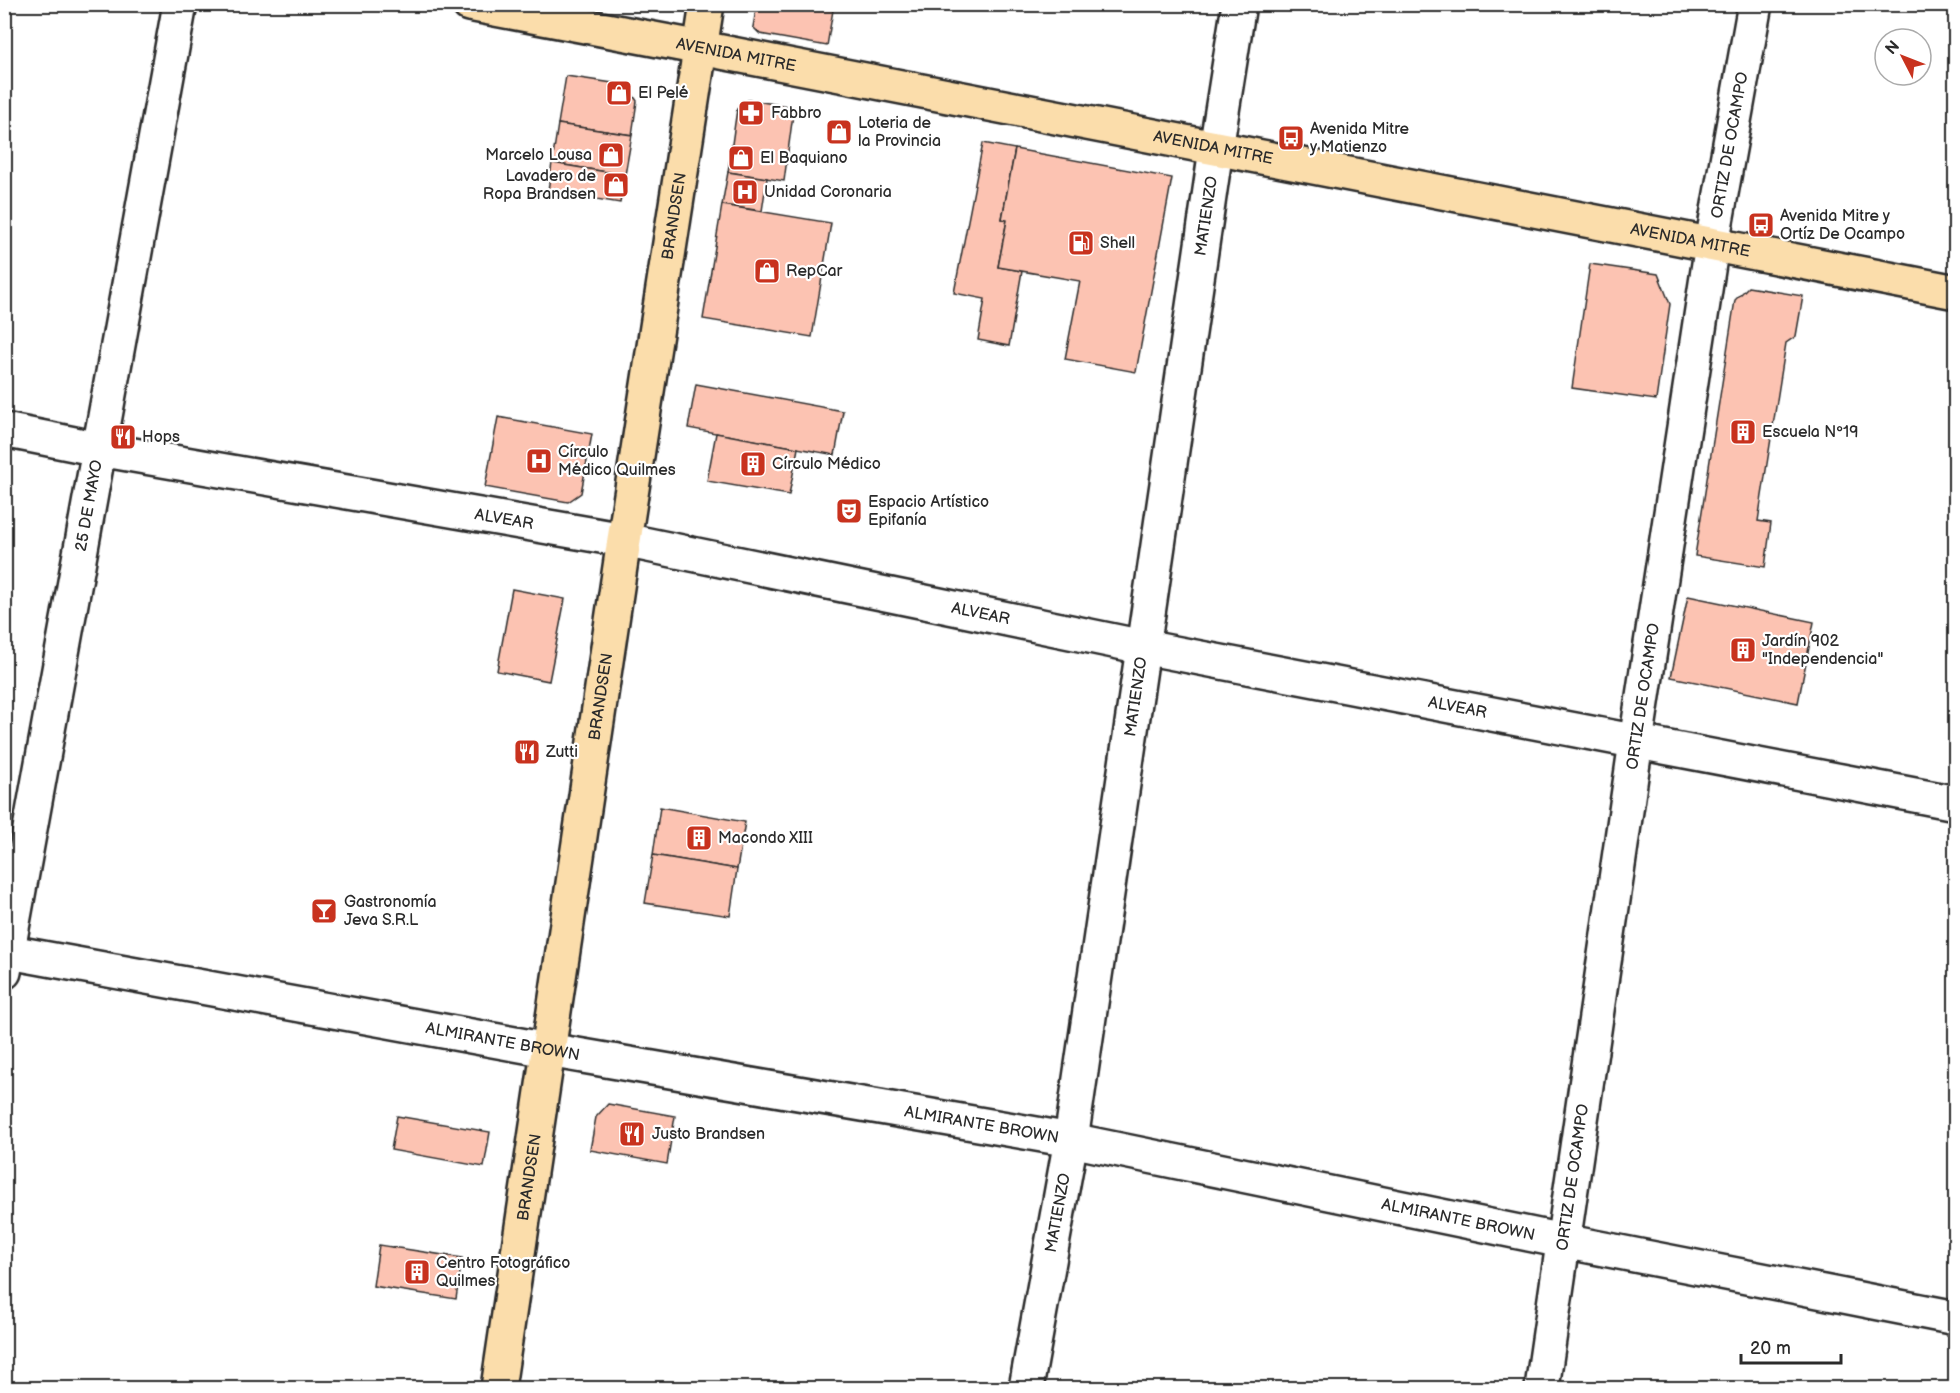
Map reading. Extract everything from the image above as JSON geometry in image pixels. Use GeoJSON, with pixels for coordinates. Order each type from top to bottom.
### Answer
{"type":"FeatureCollection","features":[{"type":"Feature","properties":{"kind":"main road","name":"AVENIDA MITRE"},"geometry":{"type":"LineString","coordinates":[[469,4],[1956,292]]}},
{"type":"Feature","properties":{"kind":"main road","name":"BRANDSEN"},"geometry":{"type":"LineString","coordinates":[[498,1389],[624,540],[708,4]]}},
{"type":"Feature","properties":{"kind":"street","name":"25 DE MAYO"},"geometry":{"type":"LineString","coordinates":[[6,958],[180,4]]}},
{"type":"Feature","properties":{"kind":"street","name":"MATIENZO"},"geometry":{"type":"LineString","coordinates":[[1026,1389],[1071,1140],[1239,4]]}},
{"type":"Feature","properties":{"kind":"street","name":"ORTIZ DE OCAMPO"},"geometry":{"type":"LineString","coordinates":[[1542,1389],[1636,742],[1712,244],[1755,4]]}},
{"type":"Feature","properties":{"kind":"street","name":"ALVEAR"},"geometry":{"type":"LineString","coordinates":[[4,430],[99,449],[624,540],[1143,647],[1956,803]]}},
{"type":"Feature","properties":{"kind":"street","name":"ALMIRANTE BROWN"},"geometry":{"type":"LineString","coordinates":[[6,958],[1071,1140],[1563,1241],[1956,1318]]}},
{"type":"Feature","properties":{"kind":"building"},"geometry":{"type":"Polygon","coordinates":[[[757,4],[834,4],[827,46],[760,34],[753,27],[757,4]]]}},
{"type":"Feature","properties":{"kind":"building"},"geometry":{"type":"Polygon","coordinates":[[[566,76],[626,85],[637,101],[632,135],[558,124],[566,76]]]}},
{"type":"Feature","properties":{"kind":"building"},"geometry":{"type":"Polygon","coordinates":[[[748,100],[794,107],[784,181],[728,172],[737,109],[748,100]]]}},
{"type":"Feature","properties":{"kind":"building"},"geometry":{"type":"Polygon","coordinates":[[[558,124],[632,135],[625,175],[552,163],[558,124]]]}},
{"type":"Feature","properties":{"kind":"building"},"geometry":{"type":"Polygon","coordinates":[[[983,143],[1015,149],[1002,219],[1007,220],[998,267],[1022,271],[1009,346],[978,340],[985,299],[954,293],[983,143]]]}},
{"type":"Feature","properties":{"kind":"building","name":"Shell"},"geometry":{"type":"Polygon","coordinates":[[[1015,149],[1172,178],[1136,372],[1065,359],[1080,281],[998,267],[1007,220],[1002,219],[1015,149]]]}},
{"type":"Feature","properties":{"kind":"building"},"geometry":{"type":"Polygon","coordinates":[[[552,163],[625,175],[620,203],[548,191],[552,163]]]}},
{"type":"Feature","properties":{"kind":"building","name":"Unidad Coronaria"},"geometry":{"type":"Polygon","coordinates":[[[728,172],[767,178],[762,211],[722,205],[728,172]]]}},
{"type":"Feature","properties":{"kind":"building","name":"RepCar"},"geometry":{"type":"Polygon","coordinates":[[[722,205],[831,223],[812,337],[703,319],[722,205]]]}},
{"type":"Feature","properties":{"kind":"building"},"geometry":{"type":"Polygon","coordinates":[[[1590,264],[1658,274],[1670,304],[1656,400],[1572,388],[1590,264]]]}},
{"type":"Feature","properties":{"kind":"building","name":"Escuela Nº19"},"geometry":{"type":"Polygon","coordinates":[[[1748,287],[1803,296],[1796,336],[1786,343],[1758,521],[1771,523],[1765,567],[1695,556],[1735,300],[1748,287]]]}},
{"type":"Feature","properties":{"kind":"building"},"geometry":{"type":"Polygon","coordinates":[[[696,384],[843,411],[835,455],[688,428],[696,384]]]}},
{"type":"Feature","properties":{"kind":"building","name":"Círculo Médico Quilmes"},"geometry":{"type":"Polygon","coordinates":[[[498,417],[592,434],[581,493],[568,502],[485,487],[498,417]]]}},
{"type":"Feature","properties":{"kind":"building","name":"Círculo Médico"},"geometry":{"type":"Polygon","coordinates":[[[716,433],[798,448],[789,495],[707,481],[716,433]]]}},
{"type":"Feature","properties":{"kind":"building"},"geometry":{"type":"Polygon","coordinates":[[[512,589],[565,599],[549,681],[497,671],[512,589]]]}},
{"type":"Feature","properties":{"kind":"building","name":"Jardín 902 \"Independencia\""},"geometry":{"type":"Polygon","coordinates":[[[1688,596],[1814,622],[1798,703],[1671,677],[1688,596]]]}},
{"type":"Feature","properties":{"kind":"building","name":"Macondo XIII"},"geometry":{"type":"Polygon","coordinates":[[[660,807],[745,822],[737,869],[653,855],[660,807]]]}},
{"type":"Feature","properties":{"kind":"building"},"geometry":{"type":"Polygon","coordinates":[[[653,855],[737,869],[730,916],[645,903],[653,855]]]}},
{"type":"Feature","properties":{"kind":"building","name":"Justo Brandsen"},"geometry":{"type":"Polygon","coordinates":[[[608,1104],[675,1116],[667,1164],[590,1150],[596,1117],[608,1104]]]}},
{"type":"Feature","properties":{"kind":"building"},"geometry":{"type":"Polygon","coordinates":[[[397,1116],[490,1132],[484,1167],[391,1150],[397,1116]]]}},
{"type":"Feature","properties":{"kind":"building","name":"Centro Fotográfico Quilmes"},"geometry":{"type":"Polygon","coordinates":[[[379,1245],[462,1258],[456,1299],[373,1286],[379,1245]]]}},
{"type":"Feature","properties":{"kind":"place","name":"El Pelé"},"geometry":{"type":"Point","coordinates":[619,93]}},
{"type":"Feature","properties":{"kind":"place","name":"Fabbro"},"geometry":{"type":"Point","coordinates":[751,113]}},
{"type":"Feature","properties":{"kind":"place","name":"Loteria de la Provincia"},"geometry":{"type":"Point","coordinates":[839,132]}},
{"type":"Feature","properties":{"kind":"place","name":"Avenida Mitre y Matienzo"},"geometry":{"type":"Point","coordinates":[1291,138]}},
{"type":"Feature","properties":{"kind":"place","name":"Marcelo Lousa"},"geometry":{"type":"Point","coordinates":[611,155]}},
{"type":"Feature","properties":{"kind":"place","name":"El Baquiano"},"geometry":{"type":"Point","coordinates":[741,158]}},
{"type":"Feature","properties":{"kind":"place","name":"Lavadero de Ropa Brandsen"},"geometry":{"type":"Point","coordinates":[616,185]}},
{"type":"Feature","properties":{"kind":"place","name":"Unidad Coronaria"},"geometry":{"type":"Point","coordinates":[745,192]}},
{"type":"Feature","properties":{"kind":"place","name":"Avenida Mitre y Ortíz De Ocampo"},"geometry":{"type":"Point","coordinates":[1761,225]}},
{"type":"Feature","properties":{"kind":"place","name":"Shell"},"geometry":{"type":"Point","coordinates":[1081,243]}},
{"type":"Feature","properties":{"kind":"place","name":"RepCar"},"geometry":{"type":"Point","coordinates":[767,271]}},
{"type":"Feature","properties":{"kind":"place","name":"Escuela Nº19"},"geometry":{"type":"Point","coordinates":[1743,432]}},
{"type":"Feature","properties":{"kind":"place","name":"Hops"},"geometry":{"type":"Point","coordinates":[123,437]}},
{"type":"Feature","properties":{"kind":"place","name":"Círculo Médico Quilmes"},"geometry":{"type":"Point","coordinates":[539,461]}},
{"type":"Feature","properties":{"kind":"place","name":"Círculo Médico"},"geometry":{"type":"Point","coordinates":[753,464]}},
{"type":"Feature","properties":{"kind":"place","name":"Espacio Artístico Epifanía"},"geometry":{"type":"Point","coordinates":[849,511]}},
{"type":"Feature","properties":{"kind":"place","name":"Jardín 902 \"Independencia\""},"geometry":{"type":"Point","coordinates":[1743,650]}},
{"type":"Feature","properties":{"kind":"place","name":"Zutti"},"geometry":{"type":"Point","coordinates":[527,752]}},
{"type":"Feature","properties":{"kind":"place","name":"Macondo XIII"},"geometry":{"type":"Point","coordinates":[699,838]}},
{"type":"Feature","properties":{"kind":"place","name":"Gastronomía Jeva S.R.L"},"geometry":{"type":"Point","coordinates":[324,911]}},
{"type":"Feature","properties":{"kind":"place","name":"Justo Brandsen"},"geometry":{"type":"Point","coordinates":[632,1134]}},
{"type":"Feature","properties":{"kind":"place","name":"Centro Fotográfico Quilmes"},"geometry":{"type":"Point","coordinates":[417,1272]}}]}
